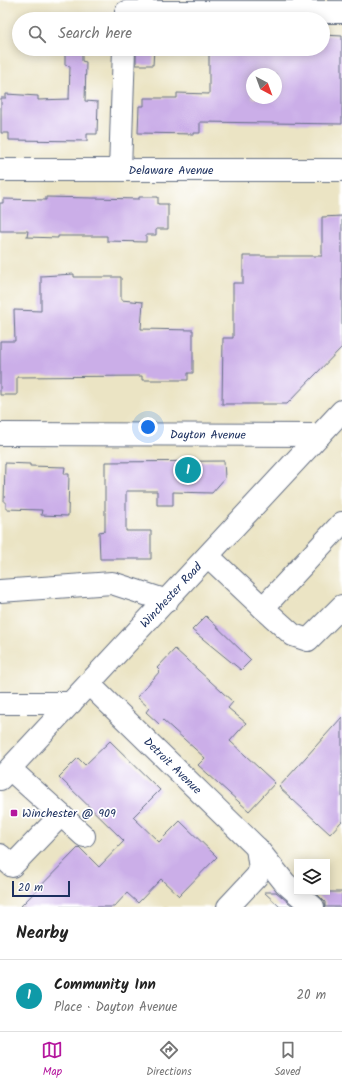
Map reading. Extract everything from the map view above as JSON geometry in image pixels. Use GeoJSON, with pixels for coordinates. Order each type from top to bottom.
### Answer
{"type":"FeatureCollection","features":[{"type":"Feature","properties":{"kind":"street"},"geometry":{"type":"LineString","coordinates":[[124,10],[342,12]]}},
{"type":"Feature","properties":{"kind":"street"},"geometry":{"type":"LineString","coordinates":[[120,170],[124,56]]}},
{"type":"Feature","properties":{"kind":"street","name":"Delaware Avenue"},"geometry":{"type":"LineString","coordinates":[[0,170],[342,170]]}},
{"type":"Feature","properties":{"kind":"street","name":"Winchester Road"},"geometry":{"type":"LineString","coordinates":[[5,774],[342,411]]}},
{"type":"Feature","properties":{"kind":"street","name":"Dayton Avenue"},"geometry":{"type":"LineString","coordinates":[[0,434],[320,435]]}},
{"type":"Feature","properties":{"kind":"street"},"geometry":{"type":"LineString","coordinates":[[262,608],[342,523]]}},
{"type":"Feature","properties":{"kind":"street"},"geometry":{"type":"LineString","coordinates":[[208,556],[262,608],[293,635],[308,640],[342,606]]}},
{"type":"Feature","properties":{"kind":"street"},"geometry":{"type":"LineString","coordinates":[[0,590],[112,583],[167,601]]}},
{"type":"Feature","properties":{"kind":"street","name":"Detroit Avenue"},"geometry":{"type":"LineString","coordinates":[[89,684],[257,848],[285,883],[313,907]]}},
{"type":"Feature","properties":{"kind":"street"},"geometry":{"type":"LineString","coordinates":[[0,702],[71,703]]}},
{"type":"Feature","properties":{"kind":"street"},"geometry":{"type":"LineString","coordinates":[[5,774],[61,815],[84,836]]}},
{"type":"Feature","properties":{"kind":"street"},"geometry":{"type":"LineString","coordinates":[[0,855],[12,866],[61,815]]}},
{"type":"Feature","properties":{"kind":"street"},"geometry":{"type":"LineString","coordinates":[[228,907],[257,876],[260,869],[257,848]]}},
{"type":"Feature","properties":{"kind":"building"},"geometry":{"type":"Polygon","coordinates":[[[330,35],[342,36],[342,124],[200,122],[200,133],[138,133],[139,106],[144,106],[144,98],[177,98],[177,93],[209,94],[209,56],[330,56],[330,35]]]}},
{"type":"Feature","properties":{"kind":"building"},"geometry":{"type":"Polygon","coordinates":[[[65,56],[82,56],[82,61],[86,62],[85,101],[98,102],[97,134],[87,134],[87,141],[9,140],[9,133],[1,133],[1,98],[6,98],[6,94],[38,96],[38,100],[69,99],[70,66],[65,65],[65,56]]]}},
{"type":"Feature","properties":{"kind":"building"},"geometry":{"type":"Polygon","coordinates":[[[136,56],[154,56],[153,65],[136,65],[136,56]]]}},
{"type":"Feature","properties":{"kind":"building"},"geometry":{"type":"Polygon","coordinates":[[[46,197],[139,199],[139,197],[158,197],[158,204],[168,204],[168,229],[156,229],[156,235],[146,235],[146,242],[107,241],[107,236],[58,236],[58,238],[27,237],[28,231],[0,231],[0,203],[3,203],[3,199],[46,200],[46,197]]]}},
{"type":"Feature","properties":{"kind":"building"},"geometry":{"type":"Polygon","coordinates":[[[342,216],[342,347],[287,404],[222,404],[223,338],[233,338],[233,283],[243,283],[243,256],[322,256],[322,217],[342,216]]]}},
{"type":"Feature","properties":{"kind":"building"},"geometry":{"type":"Polygon","coordinates":[[[74,274],[74,277],[121,277],[121,300],[143,302],[141,329],[193,330],[193,373],[188,373],[188,380],[142,380],[142,376],[17,377],[17,395],[0,395],[0,341],[15,341],[14,310],[41,311],[41,276],[74,274]]]}},
{"type":"Feature","properties":{"kind":"building"},"geometry":{"type":"Polygon","coordinates":[[[224,461],[225,478],[212,493],[173,492],[173,505],[157,505],[157,491],[126,491],[126,531],[151,531],[151,559],[100,559],[99,532],[105,531],[105,462],[224,461]]]}},
{"type":"Feature","properties":{"kind":"building"},"geometry":{"type":"Polygon","coordinates":[[[5,463],[30,464],[30,466],[65,467],[64,474],[69,474],[68,516],[41,515],[42,510],[6,509],[6,502],[4,502],[5,463]]]}},
{"type":"Feature","properties":{"kind":"building"},"geometry":{"type":"Polygon","coordinates":[[[206,616],[251,660],[241,670],[192,630],[206,616]]]}},
{"type":"Feature","properties":{"kind":"building"},"geometry":{"type":"Polygon","coordinates":[[[175,649],[233,702],[228,708],[246,723],[230,741],[275,783],[249,811],[198,765],[205,758],[163,720],[159,724],[146,712],[149,708],[137,697],[160,671],[157,668],[175,649]]]}},
{"type":"Feature","properties":{"kind":"building"},"geometry":{"type":"Polygon","coordinates":[[[342,717],[342,821],[330,834],[279,787],[342,717]]]}},
{"type":"Feature","properties":{"kind":"building"},"geometry":{"type":"Polygon","coordinates":[[[110,741],[160,790],[133,817],[159,842],[180,821],[217,857],[179,896],[161,879],[138,903],[127,893],[114,907],[20,907],[79,847],[99,867],[124,841],[59,777],[78,758],[85,765],[110,741]]]}},
{"type":"Feature","properties":{"kind":"building"},"geometry":{"type":"Polygon","coordinates":[[[264,892],[276,892],[294,907],[280,907],[264,892]]]}},
{"type":"Feature","properties":{"kind":"building"},"geometry":{"type":"Polygon","coordinates":[[[330,892],[342,892],[342,907],[325,907],[325,902],[318,895],[330,895],[330,892]]]}},
{"type":"Feature","properties":{"kind":"place","name":"Community Inn"},"geometry":{"type":"Point","coordinates":[188,470]}},
{"type":"Feature","properties":{"kind":"place","name":"Winchester @ 909"},"geometry":{"type":"Point","coordinates":[14,813]}}]}
